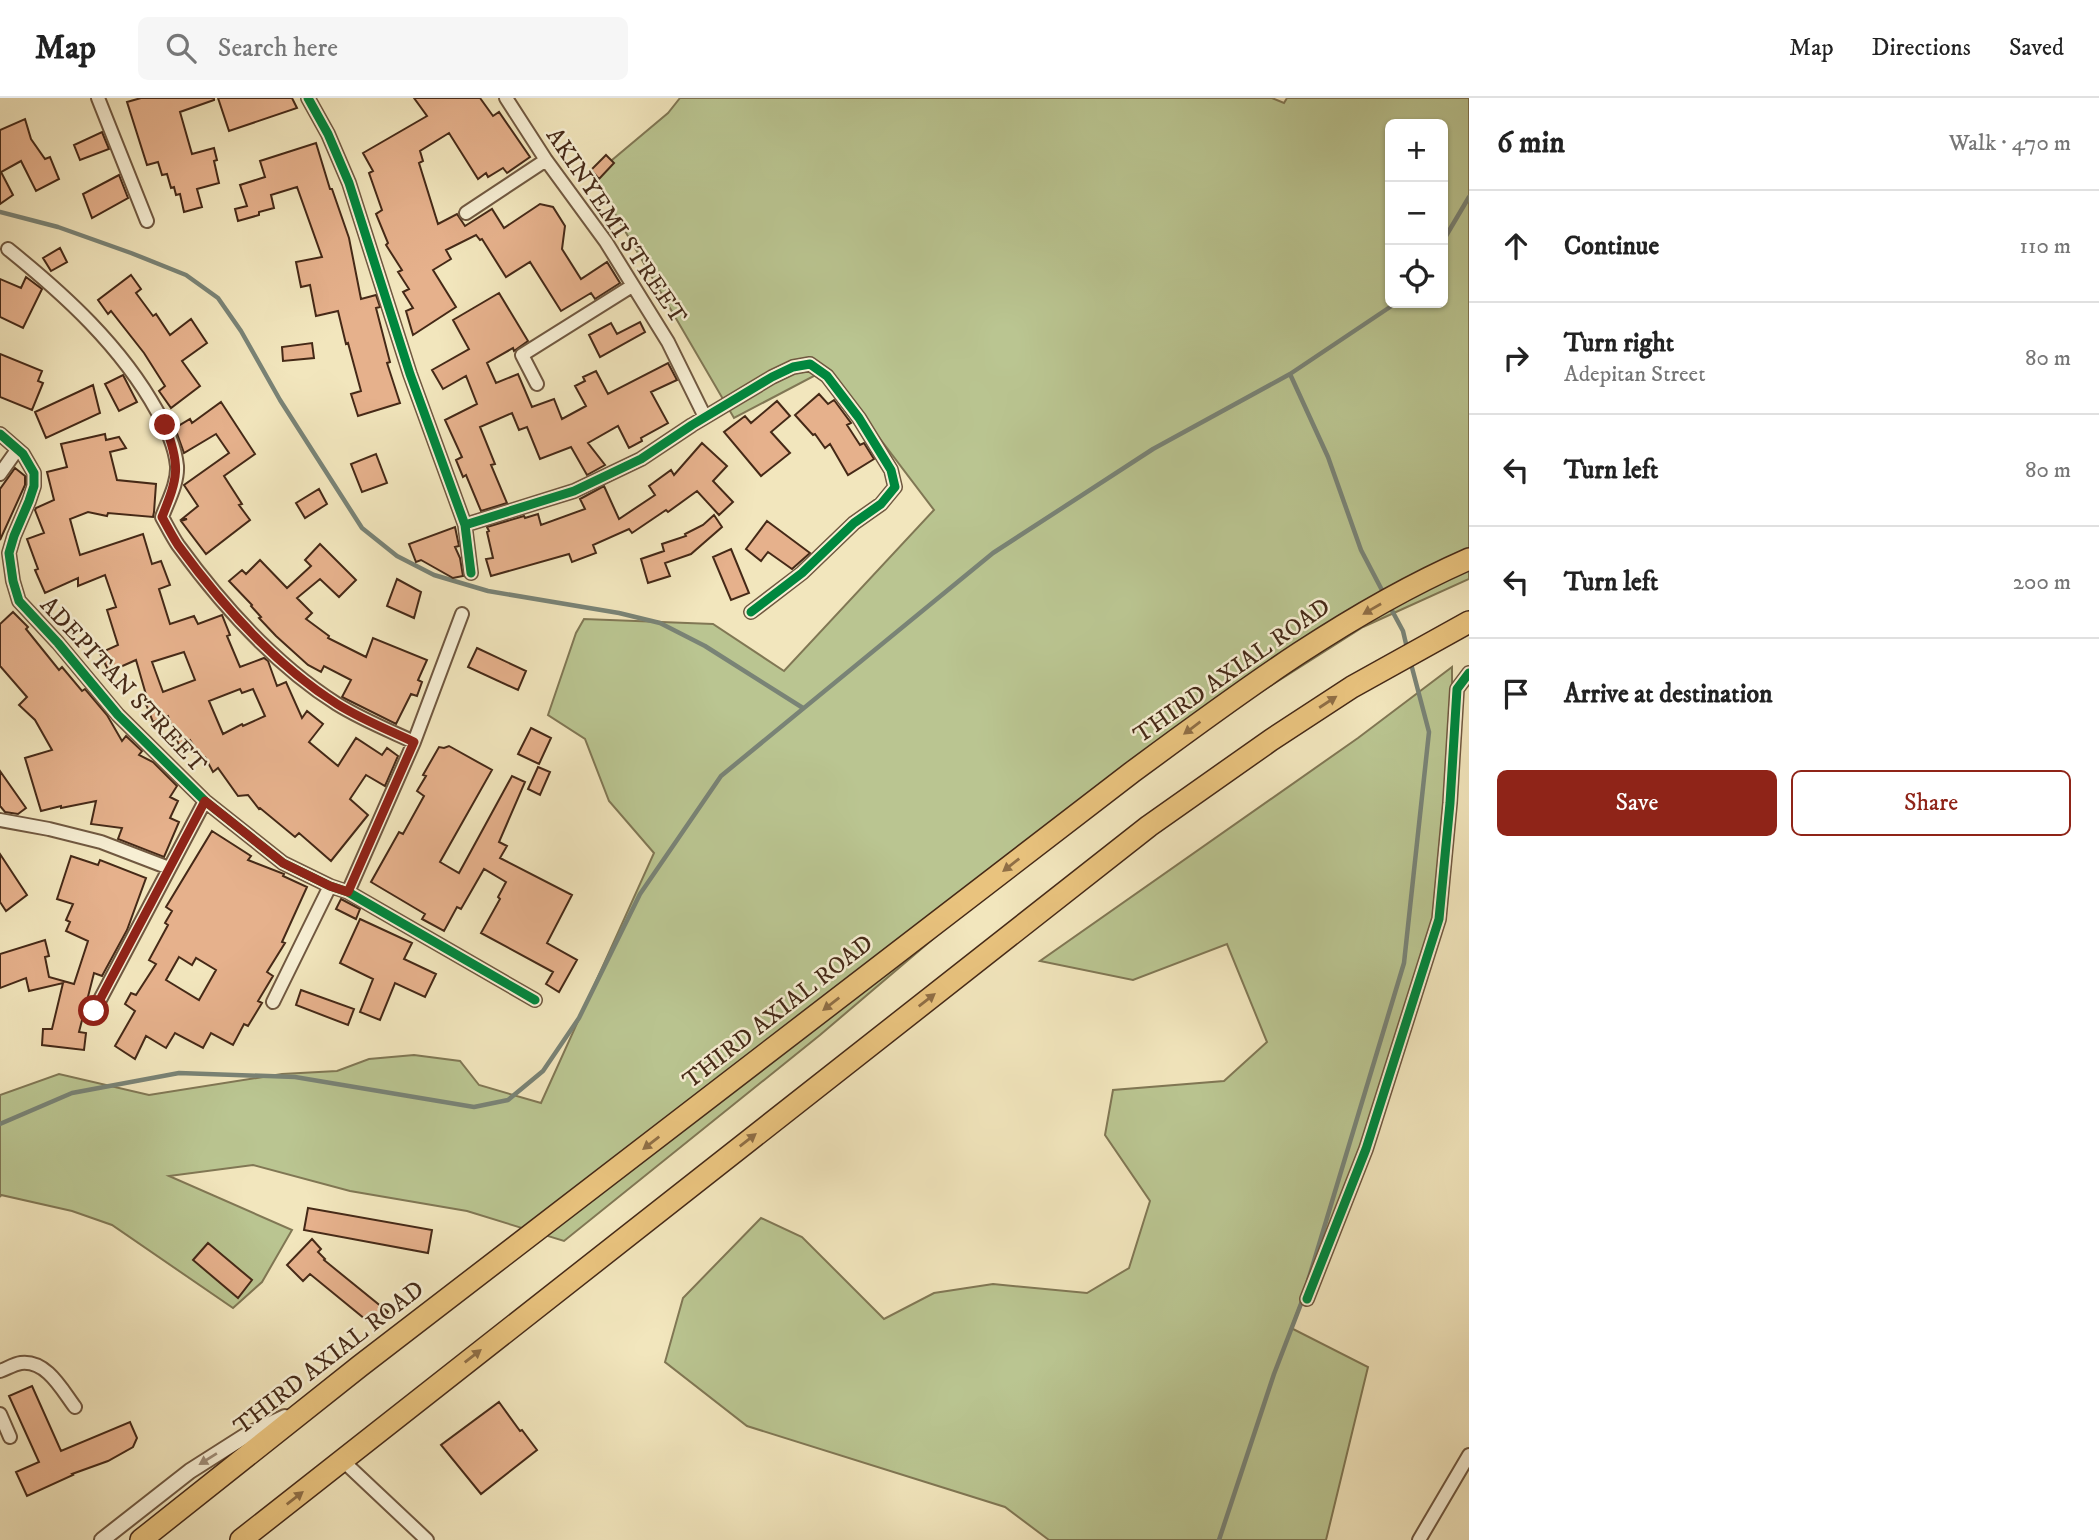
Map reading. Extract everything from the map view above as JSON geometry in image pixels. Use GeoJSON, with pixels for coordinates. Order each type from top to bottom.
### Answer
{"type":"FeatureCollection","features":[{"type":"Feature","properties":{"kind":"highway","name":"THIRD AXIAL ROAD"},"geometry":{"type":"LineString","coordinates":[[141,1540],[312,1404],[1247,687],[1333,631],[1431,576],[1469,559]]}},
{"type":"Feature","properties":{"kind":"highway"},"geometry":{"type":"LineString","coordinates":[[241,1540],[1149,826],[1352,687],[1460,626]]}},
{"type":"Feature","properties":{"kind":"street"},"geometry":{"type":"LineString","coordinates":[[99,98],[147,221]]}},
{"type":"Feature","properties":{"kind":"street"},"geometry":{"type":"LineString","coordinates":[[308,98],[328,134],[349,183],[410,374],[465,525],[471,573]]}},
{"type":"Feature","properties":{"kind":"street","name":"AKINYEMI STREET"},"geometry":{"type":"LineString","coordinates":[[506,98],[546,160],[606,242],[668,342],[705,417]]}},
{"type":"Feature","properties":{"kind":"street"},"geometry":{"type":"LineString","coordinates":[[466,213],[546,160]]}},
{"type":"Feature","properties":{"kind":"street"},"geometry":{"type":"LineString","coordinates":[[8,249],[63,296],[137,377],[165,425],[174,450],[177,468],[175,482],[162,517],[176,543],[232,612],[296,675],[337,704],[414,742]]}},
{"type":"Feature","properties":{"kind":"street"},"geometry":{"type":"LineString","coordinates":[[537,384],[522,355],[632,286]]}},
{"type":"Feature","properties":{"kind":"street"},"geometry":{"type":"LineString","coordinates":[[465,525],[574,491],[641,459],[772,377],[793,367],[810,364],[827,376],[859,418],[891,470],[895,487],[881,504],[854,523],[802,573],[751,612]]}},
{"type":"Feature","properties":{"kind":"street","name":"ADEPITAN STREET"},"geometry":{"type":"LineString","coordinates":[[0,434],[23,454],[34,472],[34,486],[9,553],[19,601],[118,715],[205,801],[283,863],[348,892],[535,1000]]}},
{"type":"Feature","properties":{"kind":"street"},"geometry":{"type":"LineString","coordinates":[[0,474],[17,450]]}},
{"type":"Feature","properties":{"kind":"street"},"geometry":{"type":"LineString","coordinates":[[348,892],[414,742],[462,614]]}},
{"type":"Feature","properties":{"kind":"street"},"geometry":{"type":"LineString","coordinates":[[1307,1299],[1366,1149],[1439,919],[1457,689],[1469,673]]}},
{"type":"Feature","properties":{"kind":"street"},"geometry":{"type":"LineString","coordinates":[[94,1011],[205,801]]}},
{"type":"Feature","properties":{"kind":"street"},"geometry":{"type":"LineString","coordinates":[[0,820],[101,842],[169,868]]}},
{"type":"Feature","properties":{"kind":"street"},"geometry":{"type":"LineString","coordinates":[[273,1002],[330,886]]}},
{"type":"Feature","properties":{"kind":"street"},"geometry":{"type":"LineString","coordinates":[[0,1371],[22,1363],[37,1366],[51,1375],[75,1407]]}},
{"type":"Feature","properties":{"kind":"street"},"geometry":{"type":"LineString","coordinates":[[102,1540],[190,1471],[245,1436],[312,1404]]}},
{"type":"Feature","properties":{"kind":"street"},"geometry":{"type":"LineString","coordinates":[[0,1414],[10,1437]]}},
{"type":"Feature","properties":{"kind":"street"},"geometry":{"type":"LineString","coordinates":[[1419,1540],[1469,1455]]}},
{"type":"Feature","properties":{"kind":"street"},"geometry":{"type":"LineString","coordinates":[[342,1460],[427,1540]]}},
{"type":"Feature","properties":{"kind":"green space"},"geometry":{"type":"Polygon","coordinates":[[[680,98],[1272,98],[1284,103],[1287,98],[1469,98],[1469,579],[1363,627],[1114,785],[820,1035],[564,1241],[467,1211],[350,1191],[253,1165],[169,1176],[292,1230],[262,1282],[233,1308],[112,1225],[72,1211],[1,1195],[0,1197],[0,1095],[59,1074],[149,1095],[282,1074],[337,1071],[369,1059],[414,1055],[460,1061],[479,1085],[541,1103],[654,853],[609,801],[585,739],[548,715],[576,633],[584,619],[713,624],[784,671],[934,510],[827,369],[734,418],[593,176],[668,113],[680,98]]]}},
{"type":"Feature","properties":{"kind":"green space"},"geometry":{"type":"Polygon","coordinates":[[[1452,667],[1452,747],[1438,912],[1381,1091],[1291,1328],[1368,1367],[1326,1540],[1049,1540],[1005,1507],[747,1426],[665,1362],[683,1298],[761,1218],[802,1237],[884,1319],[934,1293],[993,1284],[1087,1293],[1129,1268],[1150,1201],[1105,1135],[1113,1090],[1224,1081],[1267,1042],[1227,944],[1133,980],[1040,961],[1358,738],[1452,667]]]}},
{"type":"Feature","properties":{"kind":"building"},"geometry":{"type":"Polygon","coordinates":[[[141,98],[214,98],[180,112],[192,154],[214,148],[217,160],[214,161],[219,183],[197,189],[202,207],[184,212],[180,194],[176,195],[174,187],[171,188],[167,174],[162,175],[158,162],[147,165],[127,102],[141,98]]]}},
{"type":"Feature","properties":{"kind":"building"},"geometry":{"type":"Polygon","coordinates":[[[218,98],[292,98],[297,108],[229,131],[218,98]]]}},
{"type":"Feature","properties":{"kind":"building"},"geometry":{"type":"Polygon","coordinates":[[[414,98],[480,98],[493,116],[499,112],[530,157],[507,173],[503,168],[488,177],[486,173],[478,179],[449,133],[420,151],[423,161],[419,163],[438,224],[457,214],[465,226],[492,209],[504,228],[540,204],[553,207],[565,226],[562,249],[581,279],[607,262],[620,283],[595,299],[591,293],[561,311],[530,262],[506,277],[482,239],[476,235],[446,250],[451,259],[433,270],[456,307],[413,335],[406,311],[413,308],[403,292],[409,289],[398,272],[402,270],[386,245],[388,243],[376,214],[382,210],[369,173],[373,171],[363,153],[427,116],[414,98]]]}},
{"type":"Feature","properties":{"kind":"building"},"geometry":{"type":"Polygon","coordinates":[[[25,119],[31,139],[45,159],[50,157],[59,179],[36,191],[21,161],[1,172],[13,195],[0,204],[0,130],[25,119]]]}},
{"type":"Feature","properties":{"kind":"building"},"geometry":{"type":"Polygon","coordinates":[[[102,132],[109,149],[80,160],[74,145],[102,132]]]}},
{"type":"Feature","properties":{"kind":"building"},"geometry":{"type":"Polygon","coordinates":[[[316,143],[349,238],[361,299],[376,295],[380,307],[376,308],[390,362],[387,363],[400,403],[358,416],[351,394],[361,391],[338,311],[316,316],[310,285],[301,287],[296,262],[322,257],[297,187],[271,195],[274,208],[259,212],[259,215],[238,221],[235,209],[247,206],[240,185],[265,177],[260,161],[316,143]]]}},
{"type":"Feature","properties":{"kind":"building"},"geometry":{"type":"Polygon","coordinates":[[[606,155],[614,163],[599,179],[591,170],[606,155]]]}},
{"type":"Feature","properties":{"kind":"building"},"geometry":{"type":"Polygon","coordinates":[[[119,175],[128,198],[92,218],[83,194],[119,175]]]}},
{"type":"Feature","properties":{"kind":"building"},"geometry":{"type":"Polygon","coordinates":[[[60,248],[67,262],[51,271],[43,258],[60,248]]]}},
{"type":"Feature","properties":{"kind":"building"},"geometry":{"type":"Polygon","coordinates":[[[131,275],[141,289],[136,293],[153,316],[156,314],[170,335],[191,319],[207,343],[182,361],[200,386],[171,408],[159,391],[165,386],[144,353],[111,311],[108,314],[98,300],[131,275]]]}},
{"type":"Feature","properties":{"kind":"building"},"geometry":{"type":"Polygon","coordinates":[[[26,277],[42,289],[23,328],[0,317],[0,279],[21,288],[26,277]]]}},
{"type":"Feature","properties":{"kind":"building"},"geometry":{"type":"Polygon","coordinates":[[[499,293],[528,341],[514,351],[513,348],[487,363],[496,383],[518,374],[532,407],[554,399],[562,419],[586,406],[575,386],[585,381],[583,377],[596,371],[608,394],[668,363],[677,380],[651,392],[668,423],[629,448],[618,426],[588,443],[605,465],[587,475],[571,447],[540,459],[527,427],[519,430],[512,413],[480,427],[495,464],[491,465],[507,503],[481,511],[466,475],[463,477],[456,460],[462,457],[445,420],[477,404],[466,376],[443,389],[432,370],[469,349],[453,320],[499,293]]]}},
{"type":"Feature","properties":{"kind":"building"},"geometry":{"type":"Polygon","coordinates":[[[640,322],[645,332],[600,357],[589,335],[611,323],[617,334],[640,322]]]}},
{"type":"Feature","properties":{"kind":"building"},"geometry":{"type":"Polygon","coordinates":[[[312,343],[314,358],[283,361],[282,347],[312,343]]]}},
{"type":"Feature","properties":{"kind":"building"},"geometry":{"type":"Polygon","coordinates":[[[0,354],[42,371],[38,381],[43,383],[32,410],[0,397],[0,354]]]}},
{"type":"Feature","properties":{"kind":"building"},"geometry":{"type":"Polygon","coordinates":[[[123,375],[137,402],[119,411],[105,384],[123,375]]]}},
{"type":"Feature","properties":{"kind":"building"},"geometry":{"type":"Polygon","coordinates":[[[93,385],[100,413],[46,438],[35,412],[93,385]]]}},
{"type":"Feature","properties":{"kind":"building"},"geometry":{"type":"Polygon","coordinates":[[[819,394],[828,404],[834,400],[851,423],[847,425],[860,445],[864,443],[874,459],[848,475],[830,444],[825,448],[795,415],[819,394]]]}},
{"type":"Feature","properties":{"kind":"building"},"geometry":{"type":"Polygon","coordinates":[[[777,401],[790,416],[771,432],[790,453],[761,476],[724,432],[745,416],[751,423],[777,401]]]}},
{"type":"Feature","properties":{"kind":"building"},"geometry":{"type":"Polygon","coordinates":[[[221,402],[255,454],[224,476],[250,520],[206,554],[181,521],[187,519],[182,519],[198,506],[184,485],[229,453],[216,434],[184,453],[175,428],[190,419],[192,423],[221,402]]]}},
{"type":"Feature","properties":{"kind":"building"},"geometry":{"type":"Polygon","coordinates":[[[105,434],[106,440],[119,437],[126,448],[110,452],[117,480],[156,484],[153,517],[108,513],[107,516],[88,512],[70,519],[80,555],[143,534],[152,564],[161,561],[170,585],[159,589],[170,624],[194,616],[198,624],[222,615],[230,635],[227,636],[240,667],[264,658],[268,661],[277,686],[286,682],[302,718],[307,711],[323,724],[309,742],[338,766],[356,738],[382,755],[387,748],[398,756],[385,786],[366,775],[350,799],[368,815],[331,861],[299,833],[295,837],[259,809],[248,795],[238,796],[218,768],[213,772],[205,757],[201,757],[190,740],[179,745],[168,716],[153,722],[144,699],[147,698],[136,660],[109,672],[100,653],[118,645],[107,610],[116,607],[105,575],[78,586],[78,578],[45,593],[35,570],[38,569],[27,539],[44,533],[35,510],[54,500],[47,472],[67,467],[61,444],[105,434]],[[184,652],[152,662],[163,692],[195,680],[184,652]],[[240,689],[209,701],[223,734],[265,716],[253,689],[242,693],[240,689]]]}},
{"type":"Feature","properties":{"kind":"building"},"geometry":{"type":"Polygon","coordinates":[[[702,443],[727,466],[713,481],[733,502],[719,515],[697,491],[632,533],[629,529],[593,545],[596,553],[572,562],[569,554],[491,576],[486,559],[493,558],[487,527],[538,514],[541,525],[585,509],[580,499],[604,486],[619,519],[655,495],[649,486],[671,470],[674,475],[702,443]]]}},
{"type":"Feature","properties":{"kind":"building"},"geometry":{"type":"Polygon","coordinates":[[[376,454],[387,483],[362,492],[351,464],[376,454]]]}},
{"type":"Feature","properties":{"kind":"building"},"geometry":{"type":"Polygon","coordinates":[[[15,468],[25,476],[25,485],[0,540],[0,489],[15,468]]]}},
{"type":"Feature","properties":{"kind":"building"},"geometry":{"type":"Polygon","coordinates":[[[319,489],[327,504],[305,518],[296,503],[319,489]]]}},
{"type":"Feature","properties":{"kind":"building"},"geometry":{"type":"Polygon","coordinates":[[[714,515],[722,527],[691,554],[665,563],[670,576],[648,583],[641,559],[664,551],[662,544],[686,536],[685,534],[703,525],[714,515]]]}},
{"type":"Feature","properties":{"kind":"building"},"geometry":{"type":"Polygon","coordinates":[[[767,521],[810,553],[792,569],[768,552],[761,561],[746,549],[767,521]]]}},
{"type":"Feature","properties":{"kind":"building"},"geometry":{"type":"Polygon","coordinates":[[[455,527],[459,546],[455,547],[463,576],[453,578],[421,560],[416,562],[409,544],[455,527]]]}},
{"type":"Feature","properties":{"kind":"building"},"geometry":{"type":"Polygon","coordinates":[[[320,544],[356,580],[339,597],[320,579],[297,598],[312,613],[306,619],[329,636],[328,638],[366,657],[373,638],[427,660],[418,680],[422,682],[417,696],[411,694],[396,724],[342,697],[351,680],[324,666],[321,672],[308,665],[259,618],[261,617],[252,605],[229,581],[242,570],[246,574],[260,560],[287,588],[311,566],[305,560],[320,544]]]}},
{"type":"Feature","properties":{"kind":"building"},"geometry":{"type":"Polygon","coordinates":[[[731,549],[749,593],[731,600],[713,557],[731,549]]]}},
{"type":"Feature","properties":{"kind":"building"},"geometry":{"type":"Polygon","coordinates":[[[397,579],[421,592],[414,618],[387,606],[397,579]]]}},
{"type":"Feature","properties":{"kind":"building"},"geometry":{"type":"Polygon","coordinates":[[[13,612],[28,627],[26,629],[59,670],[62,667],[107,715],[122,741],[126,736],[142,751],[139,755],[153,762],[177,786],[170,797],[178,801],[170,818],[179,822],[164,857],[118,839],[122,828],[91,824],[96,801],[41,811],[25,758],[52,750],[35,720],[19,705],[27,697],[0,666],[0,624],[13,612]]]}},
{"type":"Feature","properties":{"kind":"building"},"geometry":{"type":"Polygon","coordinates":[[[477,648],[526,671],[518,690],[468,667],[477,648]]]}},
{"type":"Feature","properties":{"kind":"building"},"geometry":{"type":"Polygon","coordinates":[[[531,728],[551,738],[539,764],[518,754],[531,728]]]}},
{"type":"Feature","properties":{"kind":"building"},"geometry":{"type":"Polygon","coordinates":[[[449,746],[492,770],[440,862],[459,873],[512,776],[525,782],[499,842],[507,846],[500,858],[572,895],[547,943],[577,960],[559,992],[546,984],[553,972],[481,933],[506,882],[484,869],[461,909],[457,907],[444,931],[422,919],[425,914],[371,882],[399,832],[403,834],[424,796],[417,791],[439,747],[449,746]]]}},
{"type":"Feature","properties":{"kind":"building"},"geometry":{"type":"Polygon","coordinates":[[[538,767],[550,772],[540,795],[528,789],[538,767]]]}},
{"type":"Feature","properties":{"kind":"building"},"geometry":{"type":"Polygon","coordinates":[[[0,771],[26,808],[18,814],[5,812],[0,806],[0,771]]]}},
{"type":"Feature","properties":{"kind":"building"},"geometry":{"type":"Polygon","coordinates":[[[212,831],[251,856],[248,860],[284,874],[283,876],[307,887],[282,942],[285,943],[267,972],[273,976],[258,1001],[262,1003],[248,1026],[244,1024],[233,1045],[211,1033],[203,1048],[175,1033],[166,1048],[146,1036],[135,1059],[115,1046],[135,1011],[125,1004],[131,993],[136,995],[156,964],[149,960],[168,925],[165,923],[172,911],[166,907],[212,831]],[[179,957],[166,980],[199,1000],[216,970],[196,958],[192,965],[179,957]]]}},
{"type":"Feature","properties":{"kind":"building"},"geometry":{"type":"Polygon","coordinates":[[[0,854],[27,895],[6,911],[0,902],[0,854]]]}},
{"type":"Feature","properties":{"kind":"building"},"geometry":{"type":"Polygon","coordinates":[[[71,856],[98,865],[100,860],[146,878],[127,930],[102,976],[94,973],[79,1032],[86,1033],[84,1050],[42,1045],[43,1029],[52,1029],[63,983],[29,991],[26,978],[0,988],[0,954],[45,940],[49,956],[45,957],[49,977],[74,984],[88,941],[66,931],[70,922],[66,920],[73,904],[57,899],[71,856]]]}},
{"type":"Feature","properties":{"kind":"building"},"geometry":{"type":"Polygon","coordinates":[[[341,899],[360,909],[356,919],[336,909],[341,899]]]}},
{"type":"Feature","properties":{"kind":"building"},"geometry":{"type":"Polygon","coordinates":[[[360,919],[412,943],[404,959],[436,974],[425,997],[395,983],[380,1020],[360,1012],[373,979],[340,963],[360,919]]]}},
{"type":"Feature","properties":{"kind":"building"},"geometry":{"type":"Polygon","coordinates":[[[301,990],[354,1009],[348,1025],[296,1005],[301,990]]]}},
{"type":"Feature","properties":{"kind":"building"},"geometry":{"type":"Polygon","coordinates":[[[308,1208],[432,1230],[428,1253],[304,1230],[308,1208]]]}},
{"type":"Feature","properties":{"kind":"building"},"geometry":{"type":"Polygon","coordinates":[[[312,1239],[321,1249],[318,1252],[324,1260],[388,1312],[376,1328],[310,1274],[303,1281],[287,1265],[312,1239]]]}},
{"type":"Feature","properties":{"kind":"building"},"geometry":{"type":"Polygon","coordinates":[[[208,1243],[252,1280],[238,1298],[193,1260],[208,1243]]]}},
{"type":"Feature","properties":{"kind":"building"},"geometry":{"type":"Polygon","coordinates":[[[32,1386],[61,1451],[130,1422],[137,1438],[133,1447],[108,1461],[72,1474],[27,1496],[16,1472],[39,1462],[9,1396],[32,1386]]]}},
{"type":"Feature","properties":{"kind":"building"},"geometry":{"type":"Polygon","coordinates":[[[499,1402],[537,1450],[481,1494],[441,1445],[499,1402]]]}},
{"type":"Feature","properties":{"kind":"waterway"},"geometry":{"type":"LineString","coordinates":[[1448,233],[1469,197]]}},
{"type":"Feature","properties":{"kind":"waterway"},"geometry":{"type":"LineString","coordinates":[[0,212],[58,227],[131,253],[186,275],[218,298],[362,528],[397,556],[434,575],[488,591],[619,613],[660,623],[705,646],[803,708]]}},
{"type":"Feature","properties":{"kind":"waterway"},"geometry":{"type":"LineString","coordinates":[[1384,594],[1361,550],[1328,457],[1290,374],[1389,308]]}},
{"type":"Feature","properties":{"kind":"waterway"},"geometry":{"type":"LineString","coordinates":[[0,1124],[72,1093],[179,1073],[295,1077],[474,1107],[508,1100],[543,1071],[579,1018],[640,894],[721,776],[993,553],[1153,449],[1290,374]]}},
{"type":"Feature","properties":{"kind":"waterway"},"geometry":{"type":"LineString","coordinates":[[1389,605],[1403,631],[1407,648]]}},
{"type":"Feature","properties":{"kind":"waterway"},"geometry":{"type":"LineString","coordinates":[[1308,1281],[1404,963],[1429,732],[1410,660]]}},
{"type":"Feature","properties":{"kind":"waterway"},"geometry":{"type":"LineString","coordinates":[[1219,1540],[1274,1374],[1304,1296]]}},
{"type":"Feature","properties":{"kind":"cycle path"},"geometry":{"type":"LineString","coordinates":[[308,98],[328,134],[349,183],[410,374],[465,525],[471,573]]}},
{"type":"Feature","properties":{"kind":"cycle path"},"geometry":{"type":"LineString","coordinates":[[465,525],[574,491],[641,459],[772,377],[793,367],[810,364],[827,376],[859,418],[891,470],[895,487],[881,504],[854,523],[802,573],[751,612]]}},
{"type":"Feature","properties":{"kind":"cycle path"},"geometry":{"type":"LineString","coordinates":[[0,434],[23,454],[34,473],[34,486],[9,553],[19,601],[118,715],[205,801],[283,863],[348,892],[535,1000]]}},
{"type":"Feature","properties":{"kind":"cycle path"},"geometry":{"type":"LineString","coordinates":[[1307,1299],[1366,1149],[1439,919],[1457,689],[1469,673]]}},
{"type":"Feature","properties":{"kind":"route"},"geometry":{"type":"LineString","coordinates":[[94,1011],[205,801],[283,863],[348,892],[414,742],[337,704],[296,675],[232,612],[176,543],[162,517],[175,482],[177,468],[165,425]]}}]}
